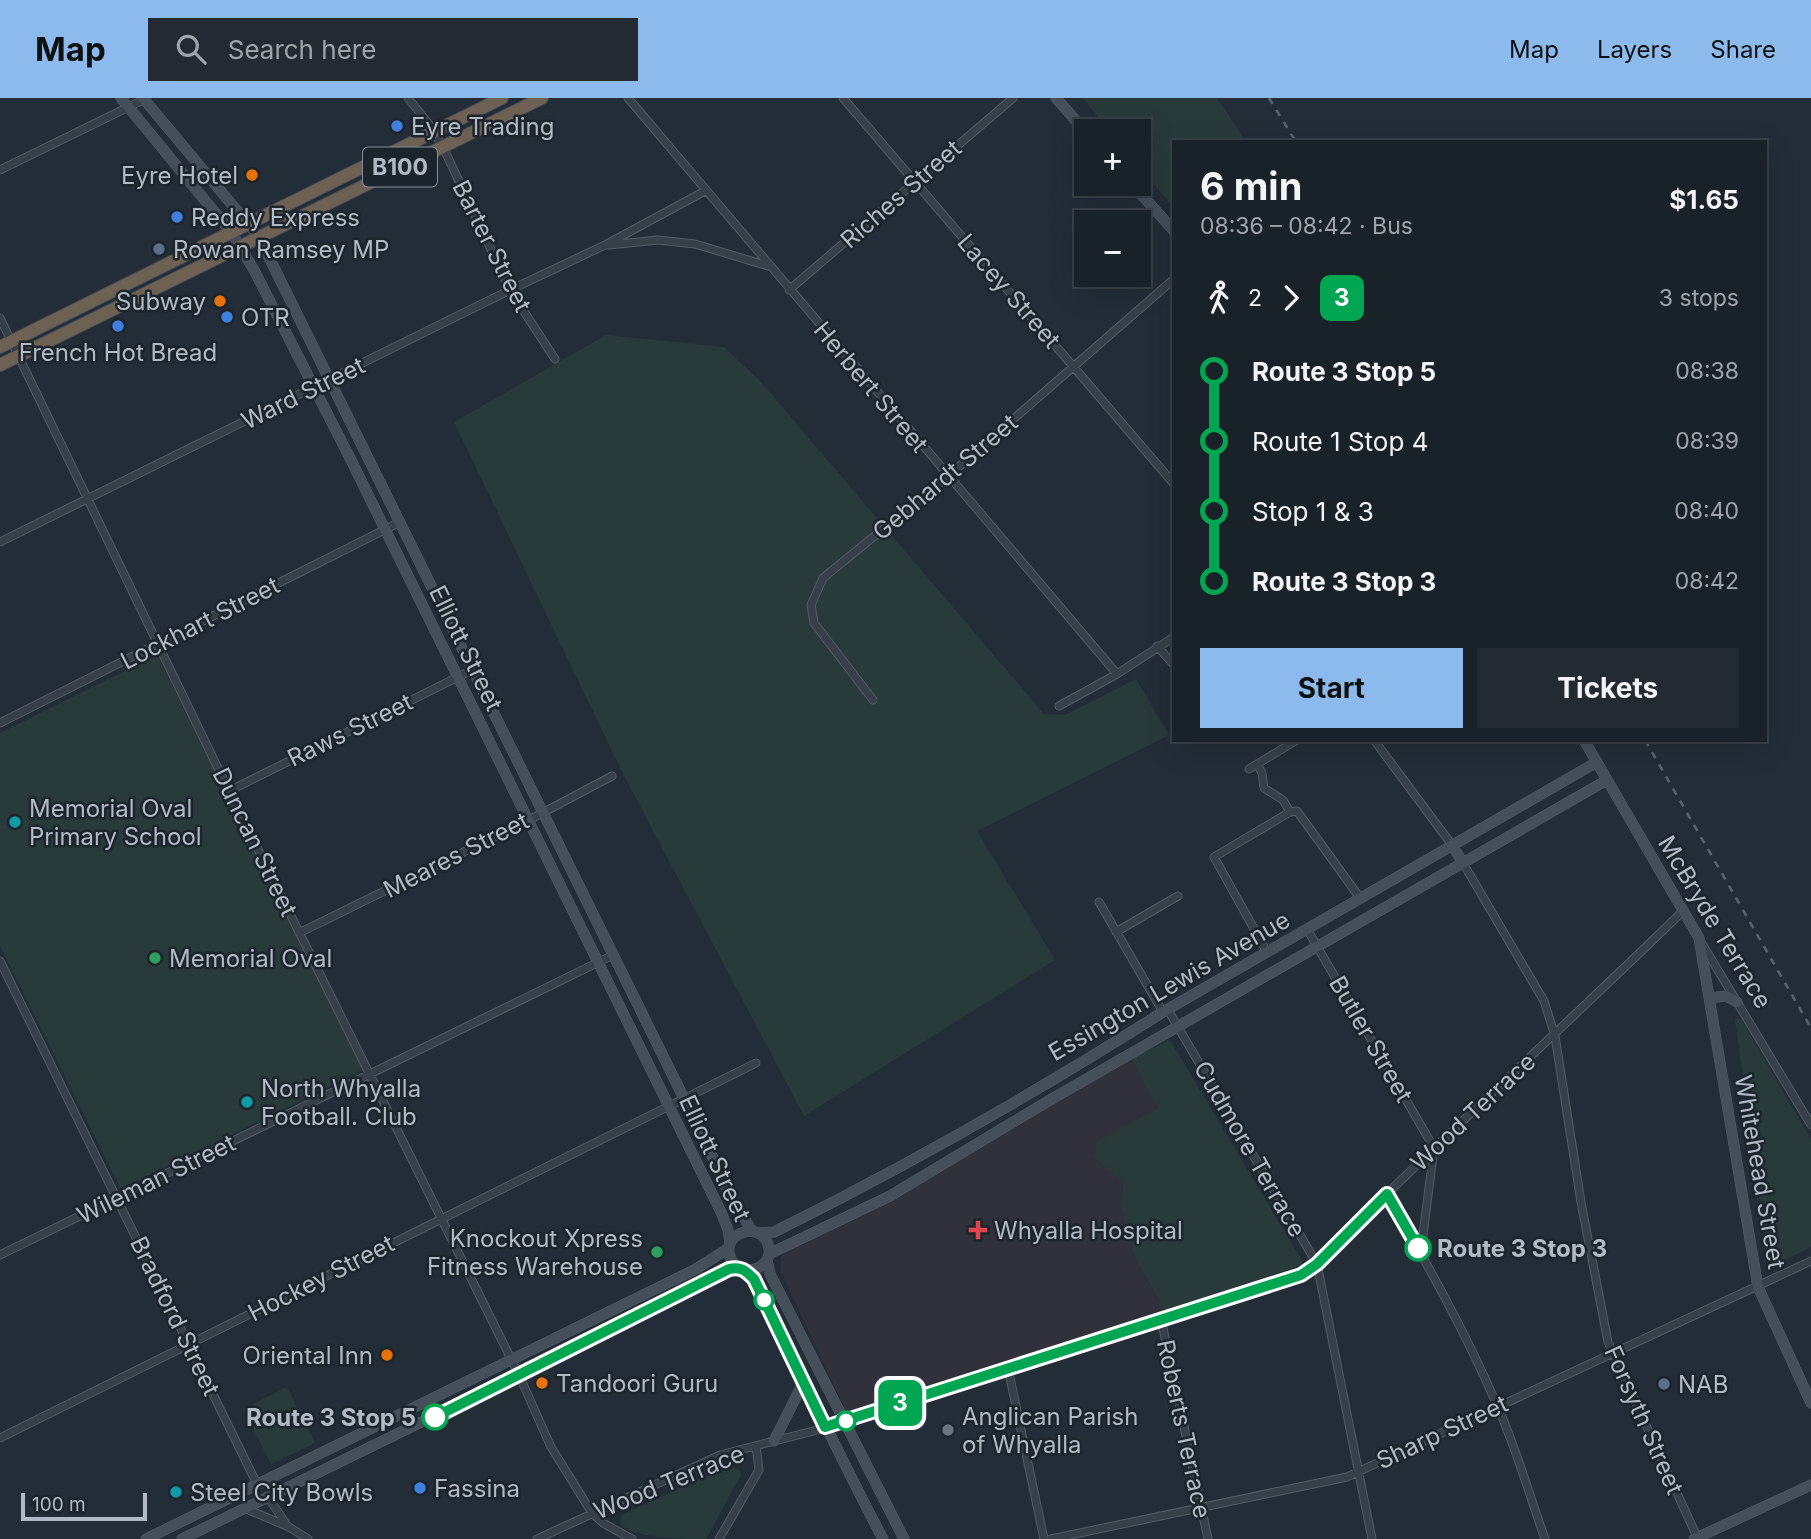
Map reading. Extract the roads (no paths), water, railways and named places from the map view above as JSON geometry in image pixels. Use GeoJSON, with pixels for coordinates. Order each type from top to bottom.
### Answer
{"type":"FeatureCollection","features":[{"type":"Feature","properties":{"kind":"highway","name":"B100"},"geometry":{"type":"LineString","coordinates":[[6,344],[502,98]]}},
{"type":"Feature","properties":{"kind":"highway","name":"B100"},"geometry":{"type":"LineString","coordinates":[[0,365],[542,98]]}},
{"type":"Feature","properties":{"kind":"highway"},"geometry":{"type":"LineString","coordinates":[[342,178],[349,192]]}},
{"type":"Feature","properties":{"kind":"highway"},"geometry":{"type":"LineString","coordinates":[[123,286],[130,300]]}},
{"type":"Feature","properties":{"kind":"main road","name":"Elliott Street"},"geometry":{"type":"LineString","coordinates":[[121,98],[240,246],[314,387],[721,1212],[730,1246]]}},
{"type":"Feature","properties":{"kind":"main road"},"geometry":{"type":"LineString","coordinates":[[1056,98],[1075,119]]}},
{"type":"Feature","properties":{"kind":"main road","name":"Elliott Street"},"geometry":{"type":"LineString","coordinates":[[145,99],[259,237],[725,1186],[755,1232]]}},
{"type":"Feature","properties":{"kind":"main road"},"geometry":{"type":"LineString","coordinates":[[1143,196],[1172,229]]}},
{"type":"Feature","properties":{"kind":"main road","name":"McBryde Terrace"},"geometry":{"type":"LineString","coordinates":[[1585,742],[1699,938]]}},
{"type":"Feature","properties":{"kind":"main road","name":"Essington Lewis Avenue"},"geometry":{"type":"LineString","coordinates":[[755,1232],[774,1232],[881,1179],[1597,762]]}},
{"type":"Feature","properties":{"kind":"main road","name":"Essington Lewis Avenue"},"geometry":{"type":"LineString","coordinates":[[768,1257],[890,1196],[1607,780]]}},
{"type":"Feature","properties":{"kind":"main road"},"geometry":{"type":"LineString","coordinates":[[1452,845],[1463,863]]}},
{"type":"Feature","properties":{"kind":"main road","name":"Whitehead Street"},"geometry":{"type":"LineString","coordinates":[[1699,938],[1758,1287],[1811,1403]]}},
{"type":"Feature","properties":{"kind":"main road"},"geometry":{"type":"LineString","coordinates":[[1709,998],[1726,996],[1737,1002]]}},
{"type":"Feature","properties":{"kind":"main road"},"geometry":{"type":"LineString","coordinates":[[146,1539],[696,1269],[730,1246],[739,1233],[755,1232],[767,1242],[770,1273],[904,1539]]}},
{"type":"Feature","properties":{"kind":"main road"},"geometry":{"type":"LineString","coordinates":[[730,1246],[731,1259],[754,1279],[825,1427],[883,1539]]}},
{"type":"Feature","properties":{"kind":"main road"},"geometry":{"type":"LineString","coordinates":[[182,1539],[519,1376],[729,1269],[757,1269],[768,1257]]}},
{"type":"Feature","properties":{"kind":"main road"},"geometry":{"type":"LineString","coordinates":[[774,1441],[804,1381]]}},
{"type":"Feature","properties":{"kind":"main road"},"geometry":{"type":"LineString","coordinates":[[257,1484],[268,1497]]}},
{"type":"Feature","properties":{"kind":"main road"},"geometry":{"type":"LineString","coordinates":[[1696,1538],[1811,1485]]}},
{"type":"Feature","properties":{"kind":"street","name":"Barter Street"},"geometry":{"type":"LineString","coordinates":[[408,98],[443,146],[510,290],[555,359]]}},
{"type":"Feature","properties":{"kind":"street","name":"Herbert Street"},"geometry":{"type":"LineString","coordinates":[[628,98],[947,477],[1117,674]]}},
{"type":"Feature","properties":{"kind":"street","name":"Lacey Street"},"geometry":{"type":"LineString","coordinates":[[844,98],[1172,482]]}},
{"type":"Feature","properties":{"kind":"street","name":"Riches Street"},"geometry":{"type":"LineString","coordinates":[[789,290],[1013,98]]}},
{"type":"Feature","properties":{"kind":"street"},"geometry":{"type":"LineString","coordinates":[[0,170],[145,99]]}},
{"type":"Feature","properties":{"kind":"street","name":"Ward Street"},"geometry":{"type":"LineString","coordinates":[[0,542],[606,245],[705,191]]}},
{"type":"Feature","properties":{"kind":"street","name":"Ward Street"},"geometry":{"type":"LineString","coordinates":[[606,245],[658,240],[695,244],[769,267]]}},
{"type":"Feature","properties":{"kind":"street","name":"Gebhardt Street"},"geometry":{"type":"LineString","coordinates":[[873,700],[814,622],[811,605],[823,578],[947,477],[1172,281]]}},
{"type":"Feature","properties":{"kind":"street","name":"Duncan Street"},"geometry":{"type":"LineString","coordinates":[[0,318],[6,344],[19,355],[368,1075],[519,1376],[551,1447],[592,1513]]}},
{"type":"Feature","properties":{"kind":"street","name":"Lockhart Street"},"geometry":{"type":"LineString","coordinates":[[0,723],[400,522]]}},
{"type":"Feature","properties":{"kind":"street"},"geometry":{"type":"LineString","coordinates":[[1059,706],[1117,674],[1172,638]]}},
{"type":"Feature","properties":{"kind":"street"},"geometry":{"type":"LineString","coordinates":[[1157,646],[1172,664]]}},
{"type":"Feature","properties":{"kind":"street","name":"Raws Street"},"geometry":{"type":"LineString","coordinates":[[229,790],[472,670]]}},
{"type":"Feature","properties":{"kind":"street"},"geometry":{"type":"LineString","coordinates":[[1249,769],[1294,742]]}},
{"type":"Feature","properties":{"kind":"street"},"geometry":{"type":"LineString","coordinates":[[1375,742],[1452,845]]}},
{"type":"Feature","properties":{"kind":"street"},"geometry":{"type":"LineString","coordinates":[[1257,764],[1262,773],[1264,788],[1283,800],[1290,812]]}},
{"type":"Feature","properties":{"kind":"street","name":"Meares Street"},"geometry":{"type":"LineString","coordinates":[[299,933],[612,776]]}},
{"type":"Feature","properties":{"kind":"street"},"geometry":{"type":"LineString","coordinates":[[1267,952],[1214,857],[1290,812],[1297,811],[1360,898]]}},
{"type":"Feature","properties":{"kind":"street","name":"Forsyth Street"},"geometry":{"type":"LineString","coordinates":[[1463,863],[1544,1001],[1555,1036],[1581,1202],[1608,1342],[1696,1538]]}},
{"type":"Feature","properties":{"kind":"street"},"geometry":{"type":"LineString","coordinates":[[1116,932],[1178,896]]}},
{"type":"Feature","properties":{"kind":"street","name":"Cudmore Terrace"},"geometry":{"type":"LineString","coordinates":[[1099,902],[1178,1027],[1317,1264],[1372,1539]]}},
{"type":"Feature","properties":{"kind":"street","name":"Wood Terrace"},"geometry":{"type":"LineString","coordinates":[[537,1539],[720,1455],[845,1421],[1301,1275],[1317,1264],[1434,1148],[1555,1036],[1683,911]]}},
{"type":"Feature","properties":{"kind":"street","name":"Butler Street"},"geometry":{"type":"LineString","coordinates":[[1307,929],[1434,1148]]}},
{"type":"Feature","properties":{"kind":"street","name":"McBryde Terrace"},"geometry":{"type":"LineString","coordinates":[[1699,938],[1811,1125]]}},
{"type":"Feature","properties":{"kind":"street","name":"Wileman Street"},"geometry":{"type":"LineString","coordinates":[[0,1255],[613,955]]}},
{"type":"Feature","properties":{"kind":"street","name":"Bradford Street"},"geometry":{"type":"LineString","coordinates":[[0,961],[257,1484]]}},
{"type":"Feature","properties":{"kind":"street","name":"Hockey Street"},"geometry":{"type":"LineString","coordinates":[[0,1438],[756,1063]]}},
{"type":"Feature","properties":{"kind":"street"},"geometry":{"type":"LineString","coordinates":[[1420,1252],[1434,1148]]}},
{"type":"Feature","properties":{"kind":"street"},"geometry":{"type":"LineString","coordinates":[[1387,1194],[1420,1252],[1498,1406],[1545,1539]]}},
{"type":"Feature","properties":{"kind":"street","name":"Sharp Street"},"geometry":{"type":"LineString","coordinates":[[1051,1539],[1347,1477],[1811,1261]]}},
{"type":"Feature","properties":{"kind":"street","name":"Roberts Terrace"},"geometry":{"type":"LineString","coordinates":[[1161,1319],[1208,1539]]}},
{"type":"Feature","properties":{"kind":"street"},"geometry":{"type":"LineString","coordinates":[[1008,1368],[1044,1539]]}},
{"type":"Feature","properties":{"kind":"street"},"geometry":{"type":"LineString","coordinates":[[719,1539],[759,1470],[756,1446]]}},
{"type":"Feature","properties":{"kind":"street"},"geometry":{"type":"LineString","coordinates":[[268,1497],[289,1527]]}},
{"type":"Feature","properties":{"kind":"street"},"geometry":{"type":"LineString","coordinates":[[243,1508],[289,1527],[308,1539]]}},
{"type":"Feature","properties":{"kind":"street"},"geometry":{"type":"LineString","coordinates":[[592,1513],[603,1523],[632,1539]]}},
{"type":"Feature","properties":{"kind":"railway"},"geometry":{"type":"LineString","coordinates":[[1269,98],[1295,140]]}},
{"type":"Feature","properties":{"kind":"railway"},"geometry":{"type":"LineString","coordinates":[[1646,742],[1811,1028]]}},
{"type":"Feature","properties":{"kind":"place","name":"Eyre Trading"},"geometry":{"type":"Point","coordinates":[397,126]}},
{"type":"Feature","properties":{"kind":"place","name":"Eyre Hotel"},"geometry":{"type":"Point","coordinates":[252,175]}},
{"type":"Feature","properties":{"kind":"place","name":"Reddy Express"},"geometry":{"type":"Point","coordinates":[177,217]}},
{"type":"Feature","properties":{"kind":"place","name":"Rowan Ramsey MP"},"geometry":{"type":"Point","coordinates":[159,249]}},
{"type":"Feature","properties":{"kind":"place","name":"Subway"},"geometry":{"type":"Point","coordinates":[220,301]}},
{"type":"Feature","properties":{"kind":"place","name":"OTR"},"geometry":{"type":"Point","coordinates":[227,317]}},
{"type":"Feature","properties":{"kind":"place","name":"French Hot Bread"},"geometry":{"type":"Point","coordinates":[118,326]}},
{"type":"Feature","properties":{"kind":"place","name":"Memorial Oval Primary School"},"geometry":{"type":"Point","coordinates":[15,822]}},
{"type":"Feature","properties":{"kind":"place","name":"Memorial Oval"},"geometry":{"type":"Point","coordinates":[155,958]}},
{"type":"Feature","properties":{"kind":"place","name":"North Whyalla Football. Club"},"geometry":{"type":"Point","coordinates":[247,1102]}},
{"type":"Feature","properties":{"kind":"place","name":"Whyalla Hospital"},"geometry":{"type":"Point","coordinates":[978,1230]}},
{"type":"Feature","properties":{"kind":"place","name":"Route 3 Stop 3"},"geometry":{"type":"Point","coordinates":[1418,1248]}},
{"type":"Feature","properties":{"kind":"place","name":"Knockout Xpress Fitness Warehouse"},"geometry":{"type":"Point","coordinates":[657,1252]}},
{"type":"Feature","properties":{"kind":"place","name":"Oriental Inn"},"geometry":{"type":"Point","coordinates":[387,1355]}},
{"type":"Feature","properties":{"kind":"place","name":"Tandoori Guru"},"geometry":{"type":"Point","coordinates":[542,1383]}},
{"type":"Feature","properties":{"kind":"place","name":"NAB"},"geometry":{"type":"Point","coordinates":[1664,1384]}},
{"type":"Feature","properties":{"kind":"place","name":"Route 3 Stop 5"},"geometry":{"type":"Point","coordinates":[435,1417]}},
{"type":"Feature","properties":{"kind":"place","name":"Anglican Parish of Whyalla"},"geometry":{"type":"Point","coordinates":[948,1430]}},
{"type":"Feature","properties":{"kind":"place","name":"Fassina"},"geometry":{"type":"Point","coordinates":[420,1488]}},
{"type":"Feature","properties":{"kind":"place","name":"Steel City Bowls"},"geometry":{"type":"Point","coordinates":[176,1492]}}]}
